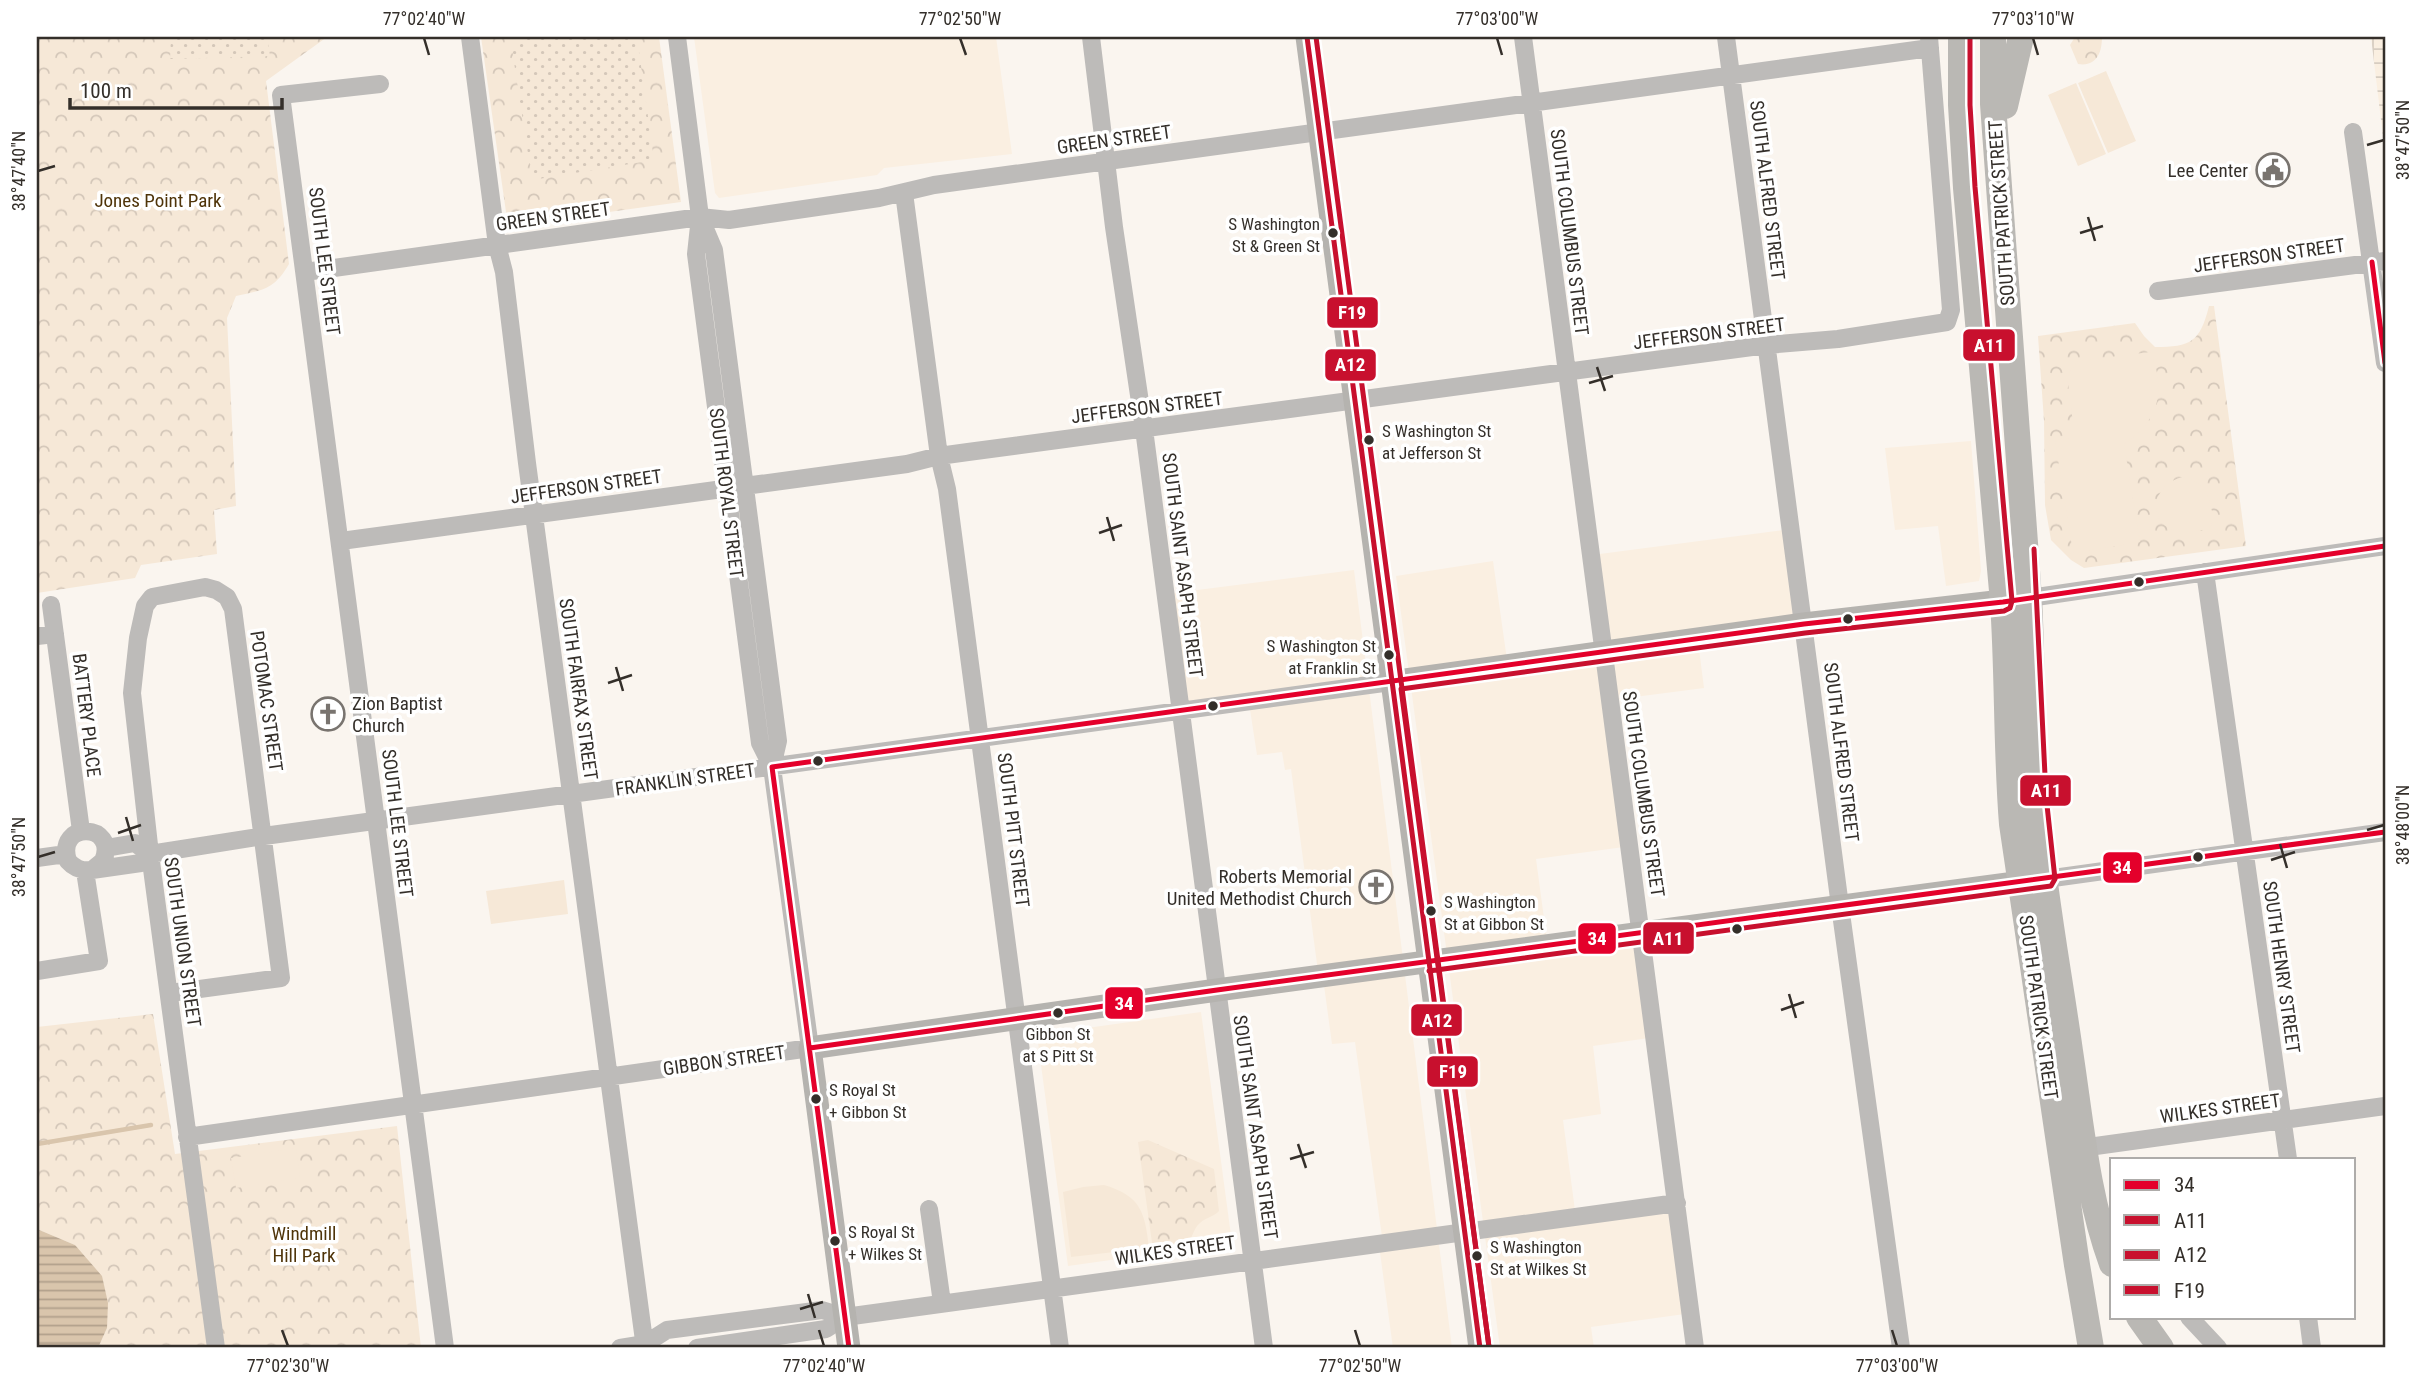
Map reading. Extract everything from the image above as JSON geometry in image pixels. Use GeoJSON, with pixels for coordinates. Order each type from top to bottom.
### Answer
{"type":"FeatureCollection","features":[{"type":"Feature","properties":{"kind":"highway","name":"SOUTH PATRICK STREET"},"geometry":{"type":"LineString","coordinates":[[1961,37],[1961,105],[1966,188],[2016,600],[2033,667],[2032,745],[2037,818],[2033,880],[2072,1149],[2091,1348]]}},
{"type":"Feature","properties":{"kind":"highway","name":"SOUTH PATRICK STREET"},"geometry":{"type":"LineString","coordinates":[[1993,37],[1993,104],[1998,156],[2016,600]]}},
{"type":"Feature","properties":{"kind":"highway"},"geometry":{"type":"LineString","coordinates":[[1998,156],[2008,87],[2021,37]]}},
{"type":"Feature","properties":{"kind":"highway","name":"SOUTH PATRICK STREET"},"geometry":{"type":"LineString","coordinates":[[2072,1149],[2088,1176],[2110,1258]]}},
{"type":"Feature","properties":{"kind":"highway"},"geometry":{"type":"LineString","coordinates":[[2140,1318],[2161,1348]]}},
{"type":"Feature","properties":{"kind":"main road"},"geometry":{"type":"LineString","coordinates":[[1307,37],[1480,1348]]}},
{"type":"Feature","properties":{"kind":"main road","name":"FRANKLIN STREET"},"geometry":{"type":"LineString","coordinates":[[1391,682],[1804,624],[2016,600]]}},
{"type":"Feature","properties":{"kind":"main road","name":"GIBBON STREET"},"geometry":{"type":"LineString","coordinates":[[810,1048],[2033,880]]}},
{"type":"Feature","properties":{"kind":"main road","name":"SOUTH ROYAL STREET"},"geometry":{"type":"LineString","coordinates":[[810,1048],[849,1348]]}},
{"type":"Feature","properties":{"kind":"street","name":"SOUTH FAIRFAX STREET"},"geometry":{"type":"LineString","coordinates":[[470,37],[496,245],[504,272],[534,514],[649,1347]]}},
{"type":"Feature","properties":{"kind":"street","name":"SOUTH ROYAL STREET"},"geometry":{"type":"LineString","coordinates":[[677,37],[700,217],[696,254],[760,743],[772,766],[810,1048]]}},
{"type":"Feature","properties":{"kind":"street","name":"SOUTH SAINT ASAPH STREET"},"geometry":{"type":"LineString","coordinates":[[1091,37],[1264,1348]]}},
{"type":"Feature","properties":{"kind":"street","name":"SOUTH COLUMBUS STREET"},"geometry":{"type":"LineString","coordinates":[[1523,37],[1695,1348]]}},
{"type":"Feature","properties":{"kind":"street","name":"SOUTH ALFRED STREET"},"geometry":{"type":"LineString","coordinates":[[1726,37],[1901,1348]]}},
{"type":"Feature","properties":{"kind":"street","name":"GREEN STREET"},"geometry":{"type":"LineString","coordinates":[[305,272],[700,217],[729,220],[904,193],[934,185],[1732,75],[1930,42]]}},
{"type":"Feature","properties":{"kind":"street","name":"JEFFERSON STREET"},"geometry":{"type":"LineString","coordinates":[[341,541],[907,464],[939,456],[1767,345],[1838,339],[1947,322],[1951,310],[1930,42]]}},
{"type":"Feature","properties":{"kind":"street","name":"SOUTH LEE STREET"},"geometry":{"type":"LineString","coordinates":[[380,84],[281,95],[445,1348]]}},
{"type":"Feature","properties":{"kind":"street"},"geometry":{"type":"LineString","coordinates":[[2353,132],[2379,261],[2385,363]]}},
{"type":"Feature","properties":{"kind":"street","name":"SOUTH PITT STREET"},"geometry":{"type":"LineString","coordinates":[[904,193],[939,456],[947,489],[981,738],[1059,1348]]}},
{"type":"Feature","properties":{"kind":"street","name":"SOUTH ROYAL STREET"},"geometry":{"type":"LineString","coordinates":[[700,217],[714,250],[745,486],[778,741],[772,766]]}},
{"type":"Feature","properties":{"kind":"street","name":"JEFFERSON STREET"},"geometry":{"type":"LineString","coordinates":[[2158,291],[2379,261]]}},
{"type":"Feature","properties":{"kind":"street","name":"FRANKLIN STREET"},"geometry":{"type":"LineString","coordinates":[[2016,600],[2385,545]]}},
{"type":"Feature","properties":{"kind":"street","name":"SOUTH HENRY STREET"},"geometry":{"type":"LineString","coordinates":[[2205,572],[2288,1158]]}},
{"type":"Feature","properties":{"kind":"street","name":"POTOMAC STREET"},"geometry":{"type":"LineString","coordinates":[[170,993],[281,978],[233,609],[227,597],[205,587]]}},
{"type":"Feature","properties":{"kind":"street","name":"SOUTH UNION STREET"},"geometry":{"type":"LineString","coordinates":[[205,587],[152,597],[145,606],[138,638],[132,693],[150,854],[216,1348]]}},
{"type":"Feature","properties":{"kind":"street","name":"BATTERY PLACE"},"geometry":{"type":"LineString","coordinates":[[51,605],[81,831]]}},
{"type":"Feature","properties":{"kind":"street"},"geometry":{"type":"LineString","coordinates":[[37,636],[55,634]]}},
{"type":"Feature","properties":{"kind":"street","name":"FRANKLIN STREET"},"geometry":{"type":"LineString","coordinates":[[89,870],[141,863],[150,854],[264,836],[1391,682]]}},
{"type":"Feature","properties":{"kind":"street"},"geometry":{"type":"LineString","coordinates":[[81,831],[94,832],[100,836],[106,848],[103,861],[89,870],[73,866],[66,854],[69,839],[81,831]]}},
{"type":"Feature","properties":{"kind":"street","name":"GIBBON STREET"},"geometry":{"type":"LineString","coordinates":[[2033,880],[2385,832]]}},
{"type":"Feature","properties":{"kind":"street","name":"FRANKLIN STREET"},"geometry":{"type":"LineString","coordinates":[[106,848],[135,843],[150,854]]}},
{"type":"Feature","properties":{"kind":"street"},"geometry":{"type":"LineString","coordinates":[[37,858],[66,854]]}},
{"type":"Feature","properties":{"kind":"street"},"geometry":{"type":"LineString","coordinates":[[37,971],[99,961],[89,870]]}},
{"type":"Feature","properties":{"kind":"street","name":"GIBBON STREET"},"geometry":{"type":"LineString","coordinates":[[187,1137],[810,1048]]}},
{"type":"Feature","properties":{"kind":"street","name":"WILKES STREET"},"geometry":{"type":"LineString","coordinates":[[2072,1149],[2128,1151],[2283,1120],[2385,1106]]}},
{"type":"Feature","properties":{"kind":"street","name":"WILKES STREET"},"geometry":{"type":"LineString","coordinates":[[697,1348],[825,1329],[845,1317],[1676,1203]]}},
{"type":"Feature","properties":{"kind":"street"},"geometry":{"type":"LineString","coordinates":[[929,1209],[942,1303]]}},
{"type":"Feature","properties":{"kind":"street","name":"WILKES STREET"},"geometry":{"type":"LineString","coordinates":[[620,1348],[649,1347],[667,1330],[822,1310],[845,1317]]}},
{"type":"Feature","properties":{"kind":"street"},"geometry":{"type":"LineString","coordinates":[[2190,1318],[2218,1348]]}},
{"type":"Feature","properties":{"kind":"street"},"geometry":{"type":"LineString","coordinates":[[2308,1318],[2312,1348]]}},
{"type":"Feature","properties":{"kind":"shaded area"},"geometry":{"type":"Polygon","coordinates":[[[694,37],[996,37],[1012,154],[884,168],[877,175],[719,198],[715,193],[694,37]]]}},
{"type":"Feature","properties":{"kind":"shaded area"},"geometry":{"type":"Polygon","coordinates":[[[2371,37],[2385,37],[2385,153],[2371,37]]]}},
{"type":"Feature","properties":{"kind":"shaded area"},"geometry":{"type":"Polygon","coordinates":[[[1971,441],[1981,571],[1979,581],[1946,586],[1938,526],[1895,530],[1885,448],[1971,441]]]}},
{"type":"Feature","properties":{"kind":"shaded area"},"geometry":{"type":"Polygon","coordinates":[[[1792,529],[1805,625],[1698,641],[1704,688],[1611,700],[1631,846],[1536,859],[1548,948],[1643,935],[1656,1037],[1593,1046],[1601,1114],[1563,1120],[1576,1218],[1678,1205],[1692,1313],[1591,1327],[1594,1348],[1500,1348],[1396,576],[1493,561],[1508,667],[1605,654],[1592,555],[1792,529]]]}},
{"type":"Feature","properties":{"kind":"shaded area"},"geometry":{"type":"Polygon","coordinates":[[[1354,570],[1452,1348],[1393,1348],[1379,1245],[1383,1244],[1355,1042],[1332,1044],[1323,978],[1319,979],[1291,769],[1285,770],[1282,752],[1257,755],[1249,703],[1181,713],[1166,594],[1354,570]]]}},
{"type":"Feature","properties":{"kind":"shaded area"},"geometry":{"type":"Polygon","coordinates":[[[1201,1012],[1232,1243],[1068,1266],[1037,1035],[1201,1012]]]}},
{"type":"Feature","properties":{"kind":"shaded area"},"geometry":{"type":"Polygon","coordinates":[[[37,1229],[75,1245],[102,1276],[108,1303],[107,1328],[98,1348],[37,1348],[37,1229]]]}},
{"type":"Feature","properties":{"kind":"green space","name":"Jones Point Park"},"geometry":{"type":"Polygon","coordinates":[[[37,37],[327,37],[266,81],[289,264],[284,273],[267,288],[236,296],[227,318],[236,506],[214,510],[217,554],[141,565],[135,578],[37,593],[37,37]]]}},
{"type":"Feature","properties":{"kind":"green space"},"geometry":{"type":"Polygon","coordinates":[[[171,37],[267,37],[270,56],[170,59],[171,37]]]}},
{"type":"Feature","properties":{"kind":"green space"},"geometry":{"type":"Polygon","coordinates":[[[481,37],[659,37],[681,202],[508,226],[481,37]]]}},
{"type":"Feature","properties":{"kind":"green space"},"geometry":{"type":"Polygon","coordinates":[[[519,37],[637,37],[654,160],[532,180],[512,49],[519,37]]]}},
{"type":"Feature","properties":{"kind":"green space"},"geometry":{"type":"Polygon","coordinates":[[[2075,37],[2102,37],[2101,48],[2094,61],[2078,64],[2070,45],[2075,37]]]}},
{"type":"Feature","properties":{"kind":"green space"},"geometry":{"type":"Polygon","coordinates":[[[2106,71],[2136,141],[2108,153],[2078,83],[2106,71]]]}},
{"type":"Feature","properties":{"kind":"green space"},"geometry":{"type":"Polygon","coordinates":[[[2076,83],[2106,154],[2078,166],[2048,95],[2076,83]]]}},
{"type":"Feature","properties":{"kind":"green space"},"geometry":{"type":"Polygon","coordinates":[[[2209,306],[2214,306],[2246,546],[2084,568],[2071,560],[2051,540],[2045,505],[2044,421],[2038,336],[2135,323],[2155,347],[2177,346],[2186,344],[2197,335],[2209,306]]]}},
{"type":"Feature","properties":{"kind":"green space"},"geometry":{"type":"Polygon","coordinates":[[[2150,352],[2158,379],[2157,403],[2145,425],[2124,444],[2140,542],[2073,553],[2055,441],[2083,436],[2072,416],[2067,375],[2078,361],[2150,352]]]}},
{"type":"Feature","properties":{"kind":"green space"},"geometry":{"type":"Polygon","coordinates":[[[2183,477],[2198,483],[2206,492],[2214,520],[2209,529],[2180,532],[2166,526],[2160,519],[2157,502],[2160,494],[2173,481],[2183,477]]]}},
{"type":"Feature","properties":{"kind":"green space"},"geometry":{"type":"Polygon","coordinates":[[[564,880],[568,914],[491,924],[486,891],[564,880]]]}},
{"type":"Feature","properties":{"kind":"green space","name":"Windmill Hill Park"},"geometry":{"type":"Polygon","coordinates":[[[153,1014],[175,1154],[397,1126],[421,1348],[98,1348],[107,1328],[75,1245],[37,1229],[37,1027],[153,1014]]]}},
{"type":"Feature","properties":{"kind":"green space"},"geometry":{"type":"Polygon","coordinates":[[[1148,1140],[1214,1169],[1219,1211],[1200,1223],[1188,1243],[1181,1247],[1153,1250],[1138,1142],[1148,1140]]]}},
{"type":"Feature","properties":{"kind":"green space"},"geometry":{"type":"Polygon","coordinates":[[[296,1148],[300,1178],[236,1188],[231,1158],[296,1148]]]}},
{"type":"Feature","properties":{"kind":"green space"},"geometry":{"type":"Polygon","coordinates":[[[1104,1185],[1126,1194],[1139,1207],[1149,1248],[1071,1257],[1063,1192],[1104,1185]]]}},
{"type":"Feature","properties":{"kind":"waterway"},"geometry":{"type":"LineString","coordinates":[[37,1144],[151,1125]]}},
{"type":"Feature","properties":{"kind":"transit line","name":"A12"},"geometry":{"type":"LineString","coordinates":[[1307,37],[1480,1348]]}},
{"type":"Feature","properties":{"kind":"transit line","name":"F19"},"geometry":{"type":"LineString","coordinates":[[1316,37],[1489,1347]]}},
{"type":"Feature","properties":{"kind":"transit line","name":"A11"},"geometry":{"type":"LineString","coordinates":[[1489,1347],[1401,689],[1805,633],[2004,611],[2010,608],[2012,601],[1975,187],[1970,105],[1970,37]]}},
{"type":"Feature","properties":{"kind":"transit line","name":"34"},"geometry":{"type":"LineString","coordinates":[[2372,262],[2385,363]]}},
{"type":"Feature","properties":{"kind":"transit line","name":"34"},"geometry":{"type":"LineString","coordinates":[[849,1348],[772,767],[1804,624],[2003,602],[2385,546]]}},
{"type":"Feature","properties":{"kind":"transit line","name":"A11"},"geometry":{"type":"LineString","coordinates":[[1429,971],[2051,886],[2055,879],[2046,796],[2034,549]]}},
{"type":"Feature","properties":{"kind":"transit line","name":"34"},"geometry":{"type":"LineString","coordinates":[[810,1048],[1217,990],[2385,832]]}},
{"type":"Feature","properties":{"kind":"place","name":"Lee Center"},"geometry":{"type":"Point","coordinates":[2273,170]}},
{"type":"Feature","properties":{"kind":"place","name":"S Washington St & Green St"},"geometry":{"type":"Point","coordinates":[1333,233]}},
{"type":"Feature","properties":{"kind":"place","name":"S Washington St at Jefferson St"},"geometry":{"type":"Point","coordinates":[1369,440]}},
{"type":"Feature","properties":{"kind":"place","name":"S Washington St at Franklin St"},"geometry":{"type":"Point","coordinates":[1389,655]}},
{"type":"Feature","properties":{"kind":"place","name":"Zion Baptist Church"},"geometry":{"type":"Point","coordinates":[328,714]}},
{"type":"Feature","properties":{"kind":"place","name":"Roberts Memorial United Methodist Church"},"geometry":{"type":"Point","coordinates":[1376,887]}},
{"type":"Feature","properties":{"kind":"place","name":"S Washington St at Gibbon St"},"geometry":{"type":"Point","coordinates":[1431,911]}},
{"type":"Feature","properties":{"kind":"place","name":"Gibbon St at S Pitt St"},"geometry":{"type":"Point","coordinates":[1058,1013]}},
{"type":"Feature","properties":{"kind":"place","name":"S Royal St + Gibbon St"},"geometry":{"type":"Point","coordinates":[816,1099]}},
{"type":"Feature","properties":{"kind":"place","name":"S Royal St + Wilkes St"},"geometry":{"type":"Point","coordinates":[835,1241]}},
{"type":"Feature","properties":{"kind":"place","name":"S Washington St at Wilkes St"},"geometry":{"type":"Point","coordinates":[1477,1256]}}]}
